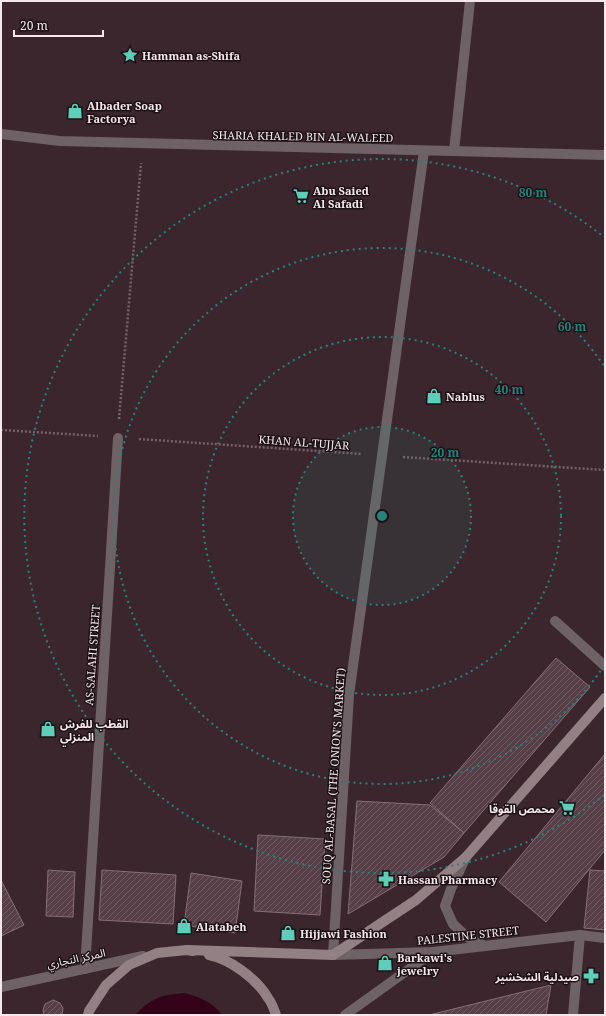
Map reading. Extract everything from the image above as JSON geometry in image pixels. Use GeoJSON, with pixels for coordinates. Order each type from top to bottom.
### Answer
{"type":"FeatureCollection","features":[{"type":"Feature","properties":{"kind":"main road"},"geometry":{"type":"LineString","coordinates":[[88,1015],[89,1011],[106,985],[129,965],[157,953],[187,950],[333,955],[416,900],[466,857],[605,698]]}},
{"type":"Feature","properties":{"kind":"main road"},"geometry":{"type":"LineString","coordinates":[[187,950],[219,957],[247,973],[268,997],[276,1015]]}},
{"type":"Feature","properties":{"kind":"street"},"geometry":{"type":"LineString","coordinates":[[454,151],[470,1]]}},
{"type":"Feature","properties":{"kind":"street","name":"SHARIA KHALED BIN AL-WALEED"},"geometry":{"type":"LineString","coordinates":[[1,134],[60,141],[605,155]]}},
{"type":"Feature","properties":{"kind":"street","name":"SOUQ AL-BASAL (THE ONION'S MARKET)"},"geometry":{"type":"LineString","coordinates":[[333,955],[349,695],[424,151]]}},
{"type":"Feature","properties":{"kind":"street","name":"AS-SALAHI STREET"},"geometry":{"type":"LineString","coordinates":[[85,969],[118,438]]}},
{"type":"Feature","properties":{"kind":"street"},"geometry":{"type":"LineString","coordinates":[[555,621],[605,666]]}},
{"type":"Feature","properties":{"kind":"street"},"geometry":{"type":"LineString","coordinates":[[466,857],[445,906],[453,924],[468,937],[486,946]]}},
{"type":"Feature","properties":{"kind":"street"},"geometry":{"type":"LineString","coordinates":[[573,1015],[580,935]]}},
{"type":"Feature","properties":{"kind":"street","name":"PALESTINE STREET"},"geometry":{"type":"LineString","coordinates":[[333,955],[433,952],[580,935],[605,938]]}},
{"type":"Feature","properties":{"kind":"street"},"geometry":{"type":"LineString","coordinates":[[345,1015],[433,952]]}},
{"type":"Feature","properties":{"kind":"street","name":"المركز التجاري"},"geometry":{"type":"LineString","coordinates":[[1,987],[157,953]]}},
{"type":"Feature","properties":{"kind":"path"},"geometry":{"type":"LineString","coordinates":[[118,438],[142,143]]}},
{"type":"Feature","properties":{"kind":"path","name":"KHAN AL-TUJJAR"},"geometry":{"type":"LineString","coordinates":[[1,430],[605,470]]}},
{"type":"Feature","properties":{"kind":"shaded area"},"geometry":{"type":"Polygon","coordinates":[[[184,993],[210,1003],[222,1015],[135,1015],[157,998],[184,993]]]}},
{"type":"Feature","properties":{"kind":"building"},"geometry":{"type":"Polygon","coordinates":[[[556,658],[590,687],[464,833],[430,803],[556,658]]]}},
{"type":"Feature","properties":{"kind":"building"},"geometry":{"type":"Polygon","coordinates":[[[605,754],[605,850],[546,922],[499,882],[605,754]]]}},
{"type":"Feature","properties":{"kind":"building"},"geometry":{"type":"Polygon","coordinates":[[[357,801],[430,805],[464,833],[444,857],[348,914],[357,801]]]}},
{"type":"Feature","properties":{"kind":"building"},"geometry":{"type":"Polygon","coordinates":[[[258,835],[325,839],[320,915],[254,911],[258,835]]]}},
{"type":"Feature","properties":{"kind":"building"},"geometry":{"type":"Polygon","coordinates":[[[48,870],[75,872],[73,917],[46,916],[48,870]]]}},
{"type":"Feature","properties":{"kind":"building"},"geometry":{"type":"Polygon","coordinates":[[[102,870],[176,875],[173,924],[99,920],[102,870]]]}},
{"type":"Feature","properties":{"kind":"building"},"geometry":{"type":"Polygon","coordinates":[[[590,870],[605,871],[605,930],[584,928],[590,870]]]}},
{"type":"Feature","properties":{"kind":"building"},"geometry":{"type":"Polygon","coordinates":[[[191,873],[242,881],[235,933],[184,925],[191,873]]]}},
{"type":"Feature","properties":{"kind":"building"},"geometry":{"type":"Polygon","coordinates":[[[1,880],[24,925],[1,936],[1,880]]]}},
{"type":"Feature","properties":{"kind":"building"},"geometry":{"type":"Polygon","coordinates":[[[551,985],[546,1015],[429,1015],[551,985]]]}},
{"type":"Feature","properties":{"kind":"building"},"geometry":{"type":"Polygon","coordinates":[[[53,1000],[60,1003],[63,1008],[62,1015],[44,1015],[43,1010],[45,1004],[53,1000]]]}},
{"type":"Feature","properties":{"kind":"place","name":"Hamman as-Shifa"},"geometry":{"type":"Point","coordinates":[130,55]}},
{"type":"Feature","properties":{"kind":"place","name":"Albader Soap Factorya"},"geometry":{"type":"Point","coordinates":[75,111]}},
{"type":"Feature","properties":{"kind":"place","name":"Abu Saied Al Safadi"},"geometry":{"type":"Point","coordinates":[301,196]}},
{"type":"Feature","properties":{"kind":"place","name":"Nablus"},"geometry":{"type":"Point","coordinates":[434,396]}},
{"type":"Feature","properties":{"kind":"place","name":"القطب للفرش المنزلي"},"geometry":{"type":"Point","coordinates":[48,729]}},
{"type":"Feature","properties":{"kind":"place","name":"محمص القوقا"},"geometry":{"type":"Point","coordinates":[567,808]}},
{"type":"Feature","properties":{"kind":"place","name":"Hassan Pharmacy"},"geometry":{"type":"Point","coordinates":[386,879]}},
{"type":"Feature","properties":{"kind":"place","name":"Alatabeh"},"geometry":{"type":"Point","coordinates":[184,926]}},
{"type":"Feature","properties":{"kind":"place","name":"Hijjawi Fashion"},"geometry":{"type":"Point","coordinates":[288,933]}},
{"type":"Feature","properties":{"kind":"place","name":"Barkawi's jewelry"},"geometry":{"type":"Point","coordinates":[385,963]}},
{"type":"Feature","properties":{"kind":"place","name":"صيدلية الشخشير"},"geometry":{"type":"Point","coordinates":[591,976]}}]}
